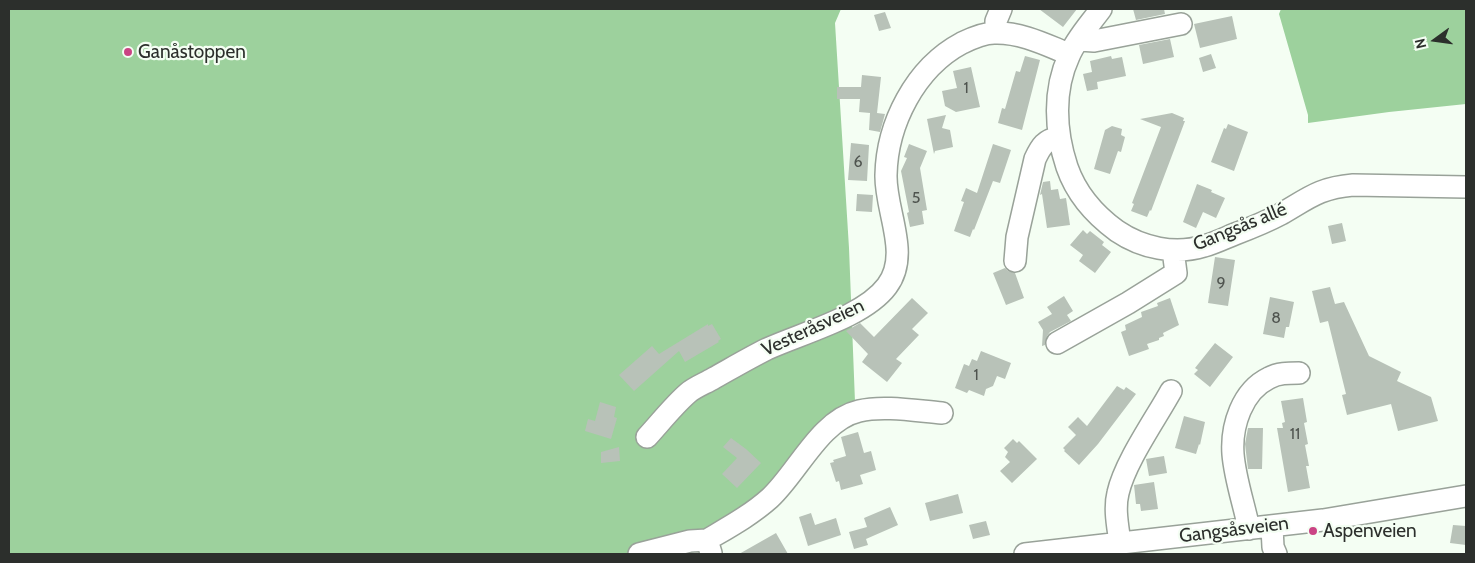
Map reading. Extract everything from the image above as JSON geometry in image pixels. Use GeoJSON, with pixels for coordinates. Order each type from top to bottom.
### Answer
{"type":"FeatureCollection","features":[{"type":"Feature","properties":{"kind":"street"},"geometry":{"type":"LineString","coordinates":[[996,32],[996,21],[1001,9]]}},
{"type":"Feature","properties":{"kind":"street","name":"Gangsås allé"},"geometry":{"type":"LineString","coordinates":[[1101,9],[1074,47],[1062,75],[1059,94],[1059,137],[1070,177],[1093,210],[1125,236],[1143,244],[1173,250],[1188,250],[1212,243],[1262,223],[1308,197],[1336,186],[1466,187]]}},
{"type":"Feature","properties":{"kind":"street"},"geometry":{"type":"LineString","coordinates":[[1074,47],[1181,24]]}},
{"type":"Feature","properties":{"kind":"street","name":"Vesteråsveien"},"geometry":{"type":"LineString","coordinates":[[646,437],[689,392],[768,349],[856,310],[875,298],[887,285],[894,272],[897,255],[896,240],[889,209],[886,178],[887,153],[901,113],[911,92],[925,72],[938,59],[954,47],[969,40],[996,32],[1074,47]]}},
{"type":"Feature","properties":{"kind":"street"},"geometry":{"type":"LineString","coordinates":[[1015,261],[1017,237],[1035,158],[1040,148],[1048,139],[1059,137]]}},
{"type":"Feature","properties":{"kind":"street"},"geometry":{"type":"LineString","coordinates":[[1057,342],[1128,303],[1176,273],[1173,250]]}},
{"type":"Feature","properties":{"kind":"street"},"geometry":{"type":"LineString","coordinates":[[1249,529],[1233,455],[1233,434],[1238,416],[1247,398],[1258,384],[1270,377],[1283,373],[1299,373]]}},
{"type":"Feature","properties":{"kind":"street"},"geometry":{"type":"LineString","coordinates":[[1120,543],[1117,509],[1118,495],[1123,478],[1171,390]]}},
{"type":"Feature","properties":{"kind":"street"},"geometry":{"type":"LineString","coordinates":[[639,554],[690,541],[710,547],[772,496],[818,440],[832,426],[844,418],[870,409],[942,413]]}},
{"type":"Feature","properties":{"kind":"street","name":"Gangsåsveien"},"geometry":{"type":"LineString","coordinates":[[1025,554],[1053,553],[1120,543],[1272,527],[1383,511],[1466,496]]}},
{"type":"Feature","properties":{"kind":"street"},"geometry":{"type":"LineString","coordinates":[[1272,527],[1273,547],[1276,554]]}},
{"type":"Feature","properties":{"kind":"green space"},"geometry":{"type":"Polygon","coordinates":[[[9,9],[841,9],[835,23],[849,248],[855,402],[751,524],[632,554],[9,554],[9,9]]]}},
{"type":"Feature","properties":{"kind":"green space"},"geometry":{"type":"Polygon","coordinates":[[[1281,9],[1466,9],[1466,104],[1308,123],[1308,115],[1279,14],[1281,9]]]}},
{"type":"Feature","properties":{"kind":"building"},"geometry":{"type":"Polygon","coordinates":[[[1039,9],[1077,9],[1063,27],[1039,9]]]}},
{"type":"Feature","properties":{"kind":"building"},"geometry":{"type":"Polygon","coordinates":[[[1133,9],[1164,9],[1165,14],[1136,20],[1133,9]]]}},
{"type":"Feature","properties":{"kind":"building"},"geometry":{"type":"Polygon","coordinates":[[[885,12],[891,28],[879,31],[874,15],[885,12]]]}},
{"type":"Feature","properties":{"kind":"building"},"geometry":{"type":"Polygon","coordinates":[[[1232,16],[1237,39],[1200,48],[1194,24],[1232,16]]]}},
{"type":"Feature","properties":{"kind":"building"},"geometry":{"type":"Polygon","coordinates":[[[1170,39],[1174,57],[1143,64],[1139,45],[1170,39]]]}},
{"type":"Feature","properties":{"kind":"building"},"geometry":{"type":"Polygon","coordinates":[[[1211,54],[1216,68],[1203,72],[1199,58],[1211,54]]]}},
{"type":"Feature","properties":{"kind":"building"},"geometry":{"type":"Polygon","coordinates":[[[1025,56],[1040,60],[1022,130],[998,123],[1002,108],[1005,109],[1016,71],[1020,72],[1025,56]]]}},
{"type":"Feature","properties":{"kind":"building"},"geometry":{"type":"Polygon","coordinates":[[[1111,56],[1112,59],[1122,57],[1126,76],[1097,82],[1098,89],[1087,91],[1083,74],[1092,72],[1090,61],[1111,56]]]}},
{"type":"Feature","properties":{"kind":"building"},"geometry":{"type":"Polygon","coordinates":[[[971,67],[980,107],[956,112],[945,106],[942,91],[957,88],[953,71],[971,67]]]}},
{"type":"Feature","properties":{"kind":"building"},"geometry":{"type":"Polygon","coordinates":[[[862,75],[881,77],[877,113],[885,114],[880,132],[869,130],[870,113],[859,112],[860,99],[837,99],[837,87],[861,87],[862,75]]]}},
{"type":"Feature","properties":{"kind":"building"},"geometry":{"type":"Polygon","coordinates":[[[1172,113],[1184,118],[1183,121],[1185,121],[1151,211],[1147,217],[1131,211],[1134,204],[1132,203],[1161,127],[1140,119],[1172,113]]]}},
{"type":"Feature","properties":{"kind":"building"},"geometry":{"type":"Polygon","coordinates":[[[946,115],[942,128],[950,130],[953,147],[935,151],[934,154],[927,119],[946,115]]]}},
{"type":"Feature","properties":{"kind":"building"},"geometry":{"type":"Polygon","coordinates":[[[1228,124],[1248,132],[1234,171],[1211,162],[1224,128],[1226,129],[1228,124]]]}},
{"type":"Feature","properties":{"kind":"building"},"geometry":{"type":"Polygon","coordinates":[[[1112,126],[1122,129],[1121,135],[1125,137],[1121,152],[1118,151],[1110,174],[1094,169],[1105,130],[1112,126]]]}},
{"type":"Feature","properties":{"kind":"building"},"geometry":{"type":"Polygon","coordinates":[[[851,143],[869,145],[867,181],[848,180],[851,143]]]}},
{"type":"Feature","properties":{"kind":"building"},"geometry":{"type":"Polygon","coordinates":[[[909,144],[927,151],[920,168],[927,210],[922,211],[924,224],[910,227],[901,171],[907,158],[904,157],[909,144]]]}},
{"type":"Feature","properties":{"kind":"building"},"geometry":{"type":"Polygon","coordinates":[[[993,144],[1011,150],[1000,183],[993,181],[970,237],[954,231],[964,202],[961,201],[966,188],[977,193],[993,144]]]}},
{"type":"Feature","properties":{"kind":"building"},"geometry":{"type":"Polygon","coordinates":[[[1050,181],[1051,190],[1058,189],[1060,199],[1066,198],[1070,225],[1047,228],[1042,194],[1040,195],[1043,182],[1050,181]]]}},
{"type":"Feature","properties":{"kind":"building"},"geometry":{"type":"Polygon","coordinates":[[[1197,184],[1225,198],[1216,218],[1203,212],[1196,228],[1183,222],[1197,184]]]}},
{"type":"Feature","properties":{"kind":"building"},"geometry":{"type":"Polygon","coordinates":[[[857,194],[873,195],[872,212],[856,211],[857,194]]]}},
{"type":"Feature","properties":{"kind":"building"},"geometry":{"type":"Polygon","coordinates":[[[1342,223],[1346,241],[1332,244],[1328,226],[1342,223]]]}},
{"type":"Feature","properties":{"kind":"building"},"geometry":{"type":"Polygon","coordinates":[[[1083,230],[1087,234],[1090,231],[1104,242],[1102,245],[1111,252],[1095,273],[1079,261],[1083,255],[1070,245],[1083,230]]]}},
{"type":"Feature","properties":{"kind":"building"},"geometry":{"type":"Polygon","coordinates":[[[1215,257],[1235,260],[1228,306],[1208,303],[1215,257]]]}},
{"type":"Feature","properties":{"kind":"building"},"geometry":{"type":"Polygon","coordinates":[[[1005,268],[1015,273],[1024,298],[1006,305],[993,273],[1005,268]]]}},
{"type":"Feature","properties":{"kind":"building"},"geometry":{"type":"Polygon","coordinates":[[[1330,287],[1335,304],[1344,302],[1369,356],[1401,372],[1397,381],[1431,397],[1438,421],[1398,431],[1391,404],[1347,415],[1342,395],[1346,394],[1328,321],[1320,323],[1312,291],[1330,287]]]}},
{"type":"Feature","properties":{"kind":"building"},"geometry":{"type":"Polygon","coordinates":[[[1064,296],[1073,311],[1067,315],[1071,321],[1050,332],[1045,345],[1042,346],[1043,330],[1038,322],[1052,314],[1047,307],[1064,296]]]}},
{"type":"Feature","properties":{"kind":"building"},"geometry":{"type":"Polygon","coordinates":[[[1270,297],[1294,302],[1289,327],[1286,327],[1284,338],[1263,334],[1270,297]]]}},
{"type":"Feature","properties":{"kind":"building"},"geometry":{"type":"Polygon","coordinates":[[[912,298],[928,313],[912,329],[919,335],[896,359],[902,363],[887,382],[862,362],[868,354],[846,331],[860,323],[874,337],[912,298]]]}},
{"type":"Feature","properties":{"kind":"building"},"geometry":{"type":"Polygon","coordinates":[[[1170,298],[1179,325],[1163,333],[1164,336],[1159,338],[1159,340],[1147,344],[1149,349],[1129,356],[1121,332],[1126,330],[1125,325],[1142,317],[1141,312],[1158,306],[1157,303],[1170,298]]]}},
{"type":"Feature","properties":{"kind":"building"},"geometry":{"type":"Polygon","coordinates":[[[708,324],[708,326],[712,324],[721,339],[685,362],[679,351],[634,391],[619,375],[652,346],[659,354],[708,324]]]}},
{"type":"Feature","properties":{"kind":"building"},"geometry":{"type":"Polygon","coordinates":[[[1215,343],[1233,357],[1210,387],[1194,374],[1198,370],[1195,368],[1215,343]]]}},
{"type":"Feature","properties":{"kind":"building"},"geometry":{"type":"Polygon","coordinates":[[[981,351],[1011,363],[1005,379],[997,376],[993,386],[986,389],[984,396],[969,390],[967,393],[955,388],[964,364],[969,366],[972,359],[977,361],[981,351]]]}},
{"type":"Feature","properties":{"kind":"building"},"geometry":{"type":"Polygon","coordinates":[[[1117,386],[1124,390],[1126,387],[1136,394],[1098,444],[1079,465],[1063,448],[1076,435],[1068,427],[1078,417],[1087,426],[1117,386]]]}},
{"type":"Feature","properties":{"kind":"building"},"geometry":{"type":"Polygon","coordinates":[[[1303,398],[1307,422],[1304,423],[1308,444],[1305,445],[1309,466],[1306,466],[1310,488],[1288,492],[1277,428],[1283,428],[1282,423],[1285,422],[1281,401],[1303,398]]]}},
{"type":"Feature","properties":{"kind":"building"},"geometry":{"type":"Polygon","coordinates":[[[600,402],[616,407],[614,417],[617,418],[611,439],[585,431],[588,419],[595,421],[600,402]]]}},
{"type":"Feature","properties":{"kind":"building"},"geometry":{"type":"Polygon","coordinates":[[[1184,416],[1205,422],[1196,454],[1175,448],[1184,416]]]}},
{"type":"Feature","properties":{"kind":"building"},"geometry":{"type":"Polygon","coordinates":[[[1248,428],[1263,428],[1262,469],[1248,469],[1245,444],[1248,428]]]}},
{"type":"Feature","properties":{"kind":"building"},"geometry":{"type":"Polygon","coordinates":[[[858,432],[864,453],[871,451],[876,470],[860,475],[863,484],[841,490],[839,481],[836,482],[830,463],[834,462],[833,460],[846,456],[841,437],[858,432]]]}},
{"type":"Feature","properties":{"kind":"building"},"geometry":{"type":"Polygon","coordinates":[[[731,438],[761,463],[737,488],[722,474],[737,458],[723,447],[731,438]]]}},
{"type":"Feature","properties":{"kind":"building"},"geometry":{"type":"Polygon","coordinates":[[[1013,439],[1017,443],[1019,441],[1037,459],[1012,483],[1000,471],[1010,462],[1005,457],[1008,452],[1004,448],[1013,439]]]}},
{"type":"Feature","properties":{"kind":"building"},"geometry":{"type":"Polygon","coordinates":[[[619,447],[620,461],[601,463],[601,452],[619,447]]]}},
{"type":"Feature","properties":{"kind":"building"},"geometry":{"type":"Polygon","coordinates":[[[1164,456],[1167,473],[1149,476],[1146,459],[1164,456]]]}},
{"type":"Feature","properties":{"kind":"building"},"geometry":{"type":"Polygon","coordinates":[[[1154,482],[1158,509],[1141,511],[1140,504],[1136,504],[1134,485],[1154,482]]]}},
{"type":"Feature","properties":{"kind":"building"},"geometry":{"type":"Polygon","coordinates":[[[958,494],[963,513],[930,521],[925,503],[958,494]]]}},
{"type":"Feature","properties":{"kind":"building"},"geometry":{"type":"Polygon","coordinates":[[[890,507],[898,525],[866,539],[868,545],[854,549],[849,532],[867,527],[864,518],[890,507]]]}},
{"type":"Feature","properties":{"kind":"building"},"geometry":{"type":"Polygon","coordinates":[[[811,513],[815,525],[836,518],[841,535],[808,546],[799,517],[811,513]]]}},
{"type":"Feature","properties":{"kind":"building"},"geometry":{"type":"Polygon","coordinates":[[[986,521],[990,535],[973,539],[969,525],[986,521]]]}},
{"type":"Feature","properties":{"kind":"building"},"geometry":{"type":"Polygon","coordinates":[[[1453,525],[1466,526],[1466,545],[1450,543],[1453,525]]]}},
{"type":"Feature","properties":{"kind":"building"},"geometry":{"type":"Polygon","coordinates":[[[776,533],[788,554],[739,554],[776,533]]]}},
{"type":"Feature","properties":{"kind":"place","name":"Ganåstoppen"},"geometry":{"type":"Point","coordinates":[128,52]}},
{"type":"Feature","properties":{"kind":"place","name":"Aspenveien"},"geometry":{"type":"Point","coordinates":[1313,531]}}]}
